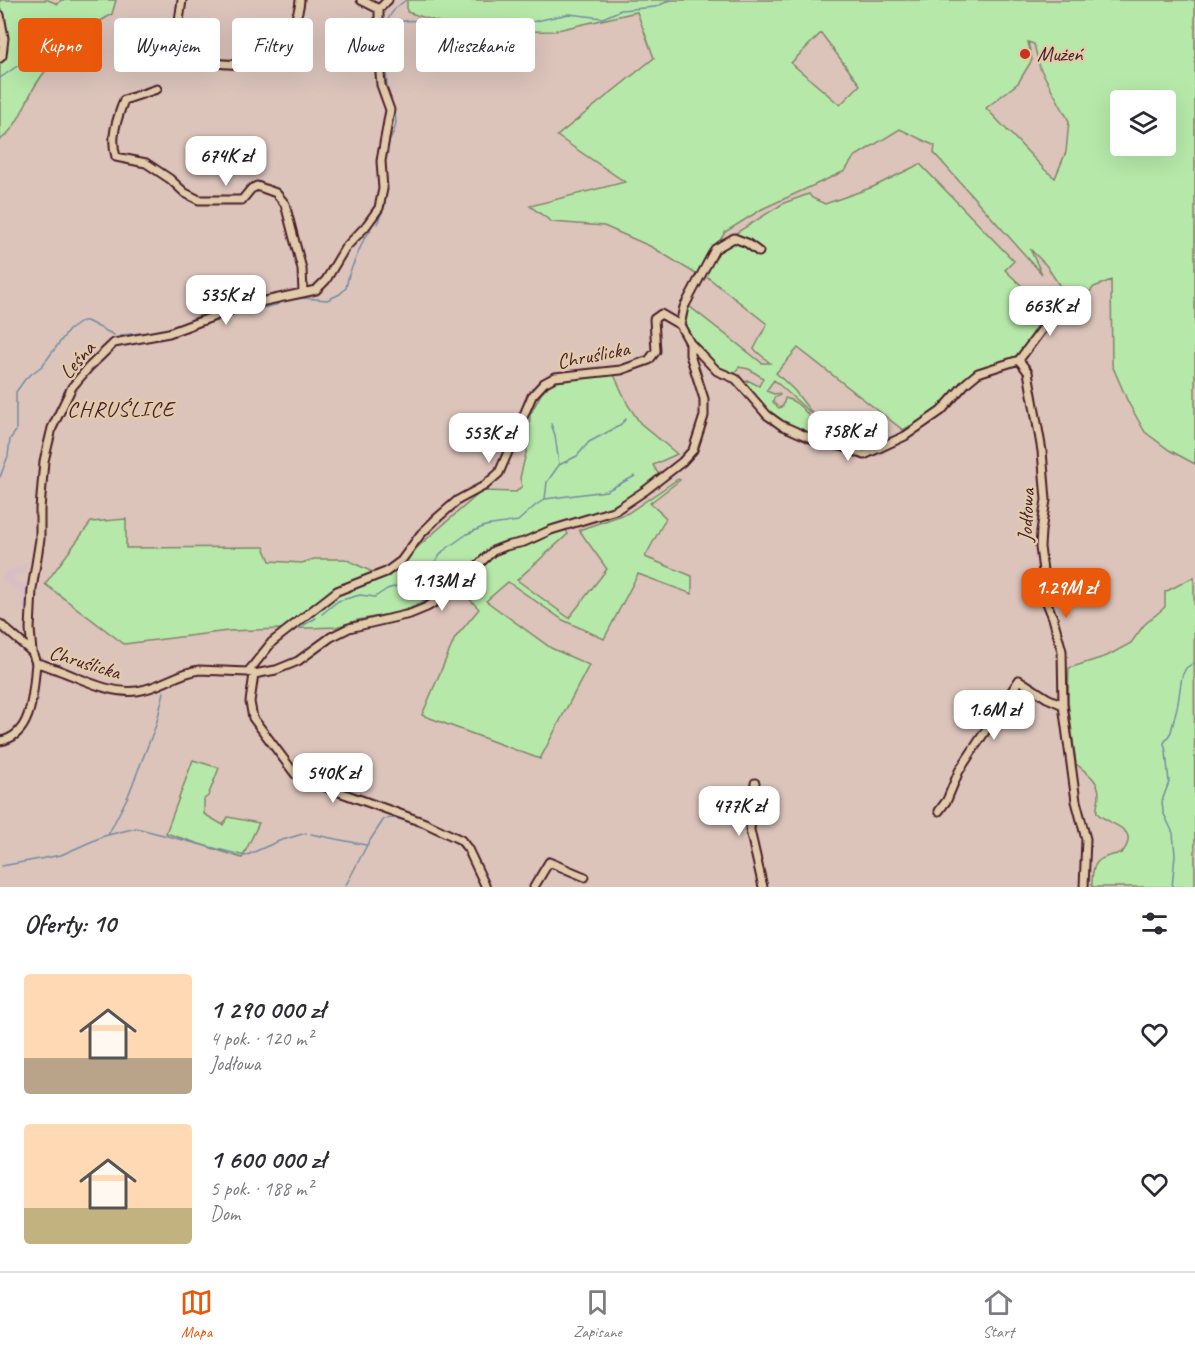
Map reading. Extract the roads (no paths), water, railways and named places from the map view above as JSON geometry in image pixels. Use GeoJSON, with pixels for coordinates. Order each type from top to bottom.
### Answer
{"type":"FeatureCollection","features":[{"type":"Feature","properties":{"kind":"street"},"geometry":{"type":"LineString","coordinates":[[182,0],[179,41],[184,55],[193,62],[235,64],[256,58],[277,43],[296,20],[300,0]]}},
{"type":"Feature","properties":{"kind":"street"},"geometry":{"type":"LineString","coordinates":[[361,0],[377,7],[388,0]]}},
{"type":"Feature","properties":{"kind":"street","name":"Leśna"},"geometry":{"type":"LineString","coordinates":[[36,663],[32,652],[30,629],[32,589],[40,539],[39,509],[44,461],[52,428],[72,387],[114,343],[169,333],[242,306],[315,290],[326,280],[345,248],[380,208],[383,189],[381,161],[390,110],[381,85],[377,7]]}},
{"type":"Feature","properties":{"kind":"street"},"geometry":{"type":"LineString","coordinates":[[0,15],[4,38],[0,58]]}},
{"type":"Feature","properties":{"kind":"street"},"geometry":{"type":"LineString","coordinates":[[157,89],[124,100],[116,120],[112,144],[116,157],[146,163],[170,179],[185,193],[199,200],[242,200],[257,186],[276,193],[285,204],[302,269],[303,293]]}},
{"type":"Feature","properties":{"kind":"street"},"geometry":{"type":"LineString","coordinates":[[680,325],[684,307],[715,249],[734,238],[747,243],[759,252]]}},
{"type":"Feature","properties":{"kind":"street"},"geometry":{"type":"LineString","coordinates":[[690,343],[717,371],[743,386],[767,415],[781,425],[817,441],[864,454],[905,436],[941,411],[978,373],[1019,360],[1064,300]]}},
{"type":"Feature","properties":{"kind":"street","name":"Chruślicka"},"geometry":{"type":"LineString","coordinates":[[0,741],[15,736],[27,716],[36,663],[52,667],[92,684],[120,691],[152,688],[191,671],[251,673],[276,670],[298,661],[331,637],[349,628],[410,614],[427,607],[445,596],[494,551],[616,510],[682,462],[693,450],[704,416],[704,399],[690,355],[690,343],[680,325],[661,314],[654,319],[656,351],[649,360],[621,370],[555,377],[544,383],[532,396],[499,473],[484,486],[458,500],[446,510],[420,536],[401,561],[386,572],[337,591],[272,642],[251,673]]}},
{"type":"Feature","properties":{"kind":"street","name":"Jodłowa"},"geometry":{"type":"LineString","coordinates":[[1019,360],[1028,372],[1042,451],[1046,500],[1040,547],[1047,603],[1062,651],[1063,705],[1076,801],[1086,839],[1084,887]]}},
{"type":"Feature","properties":{"kind":"street"},"geometry":{"type":"LineString","coordinates":[[0,624],[32,652]]}},
{"type":"Feature","properties":{"kind":"street"},"geometry":{"type":"LineString","coordinates":[[251,673],[250,702],[253,718],[295,774],[327,788],[425,823],[461,840],[468,849],[486,887]]}},
{"type":"Feature","properties":{"kind":"street"},"geometry":{"type":"LineString","coordinates":[[939,811],[944,807],[959,771],[1019,680],[1063,705]]}},
{"type":"Feature","properties":{"kind":"street"},"geometry":{"type":"LineString","coordinates":[[755,783],[750,830],[763,887]]}},
{"type":"Feature","properties":{"kind":"street"},"geometry":{"type":"LineString","coordinates":[[534,887],[549,862],[585,877]]}},
{"type":"Feature","properties":{"kind":"waterway"},"geometry":{"type":"LineString","coordinates":[[389,18],[406,0]]}},
{"type":"Feature","properties":{"kind":"waterway"},"geometry":{"type":"LineString","coordinates":[[404,21],[420,22],[439,35],[457,38],[483,27],[503,28],[569,14],[603,18],[621,10],[655,7],[671,0]]}},
{"type":"Feature","properties":{"kind":"waterway"},"geometry":{"type":"LineString","coordinates":[[0,78],[18,65]]}},
{"type":"Feature","properties":{"kind":"waterway"},"geometry":{"type":"LineString","coordinates":[[386,72],[387,90]]}},
{"type":"Feature","properties":{"kind":"waterway"},"geometry":{"type":"LineString","coordinates":[[387,146],[396,124],[393,109]]}},
{"type":"Feature","properties":{"kind":"waterway"},"geometry":{"type":"LineString","coordinates":[[377,224],[385,205],[386,186]]}},
{"type":"Feature","properties":{"kind":"waterway"},"geometry":{"type":"LineString","coordinates":[[239,310],[263,308],[285,300],[304,298],[327,300],[340,294],[346,288],[349,274],[364,239],[371,230]]}},
{"type":"Feature","properties":{"kind":"waterway"},"geometry":{"type":"LineString","coordinates":[[183,324],[199,316]]}},
{"type":"Feature","properties":{"kind":"waterway"},"geometry":{"type":"LineString","coordinates":[[0,477],[8,456],[10,439],[16,431],[16,392],[26,378],[42,366],[69,330],[82,321],[87,321],[114,335]]}},
{"type":"Feature","properties":{"kind":"waterway"},"geometry":{"type":"LineString","coordinates":[[121,335],[162,331]]}},
{"type":"Feature","properties":{"kind":"waterway"},"geometry":{"type":"LineString","coordinates":[[322,614],[338,601],[360,595],[375,597],[387,589],[400,585],[423,565],[435,562],[443,551],[467,534],[485,526],[518,521],[545,499],[547,482],[559,465],[577,456],[589,442],[619,426],[626,419]]}},
{"type":"Feature","properties":{"kind":"waterway"},"geometry":{"type":"LineString","coordinates":[[551,424],[559,464]]}},
{"type":"Feature","properties":{"kind":"waterway"},"geometry":{"type":"LineString","coordinates":[[545,499],[606,491],[635,476]]}},
{"type":"Feature","properties":{"kind":"waterway"},"geometry":{"type":"LineString","coordinates":[[288,634],[316,618]]}},
{"type":"Feature","properties":{"kind":"waterway"},"geometry":{"type":"LineString","coordinates":[[1172,887],[1175,855],[1173,833],[1163,812],[1162,801],[1169,782],[1164,743],[1171,732],[1182,676],[1186,668],[1195,662]]}},
{"type":"Feature","properties":{"kind":"waterway"},"geometry":{"type":"LineString","coordinates":[[229,675],[248,676]]}},
{"type":"Feature","properties":{"kind":"waterway"},"geometry":{"type":"LineString","coordinates":[[108,835],[128,796],[156,725],[164,692]]}},
{"type":"Feature","properties":{"kind":"waterway"},"geometry":{"type":"LineString","coordinates":[[345,887],[367,845],[384,819],[400,819],[438,833],[455,842],[468,856]]}},
{"type":"Feature","properties":{"kind":"waterway"},"geometry":{"type":"LineString","coordinates":[[2,866],[61,855],[104,836],[136,828],[245,856],[279,841],[306,833]]}},
{"type":"Feature","properties":{"kind":"waterway"},"geometry":{"type":"LineString","coordinates":[[311,834],[366,845]]}},
{"type":"Feature","properties":{"kind":"waterway"},"geometry":{"type":"LineString","coordinates":[[470,860],[481,887]]}},
{"type":"Feature","properties":{"kind":"place","name":"Mużeń"},"geometry":{"type":"Point","coordinates":[1025,54]}},
{"type":"Feature","properties":{"kind":"district","name":"CHRUŚLICE"},"geometry":{"type":"Point","coordinates":[121,409]}}]}
